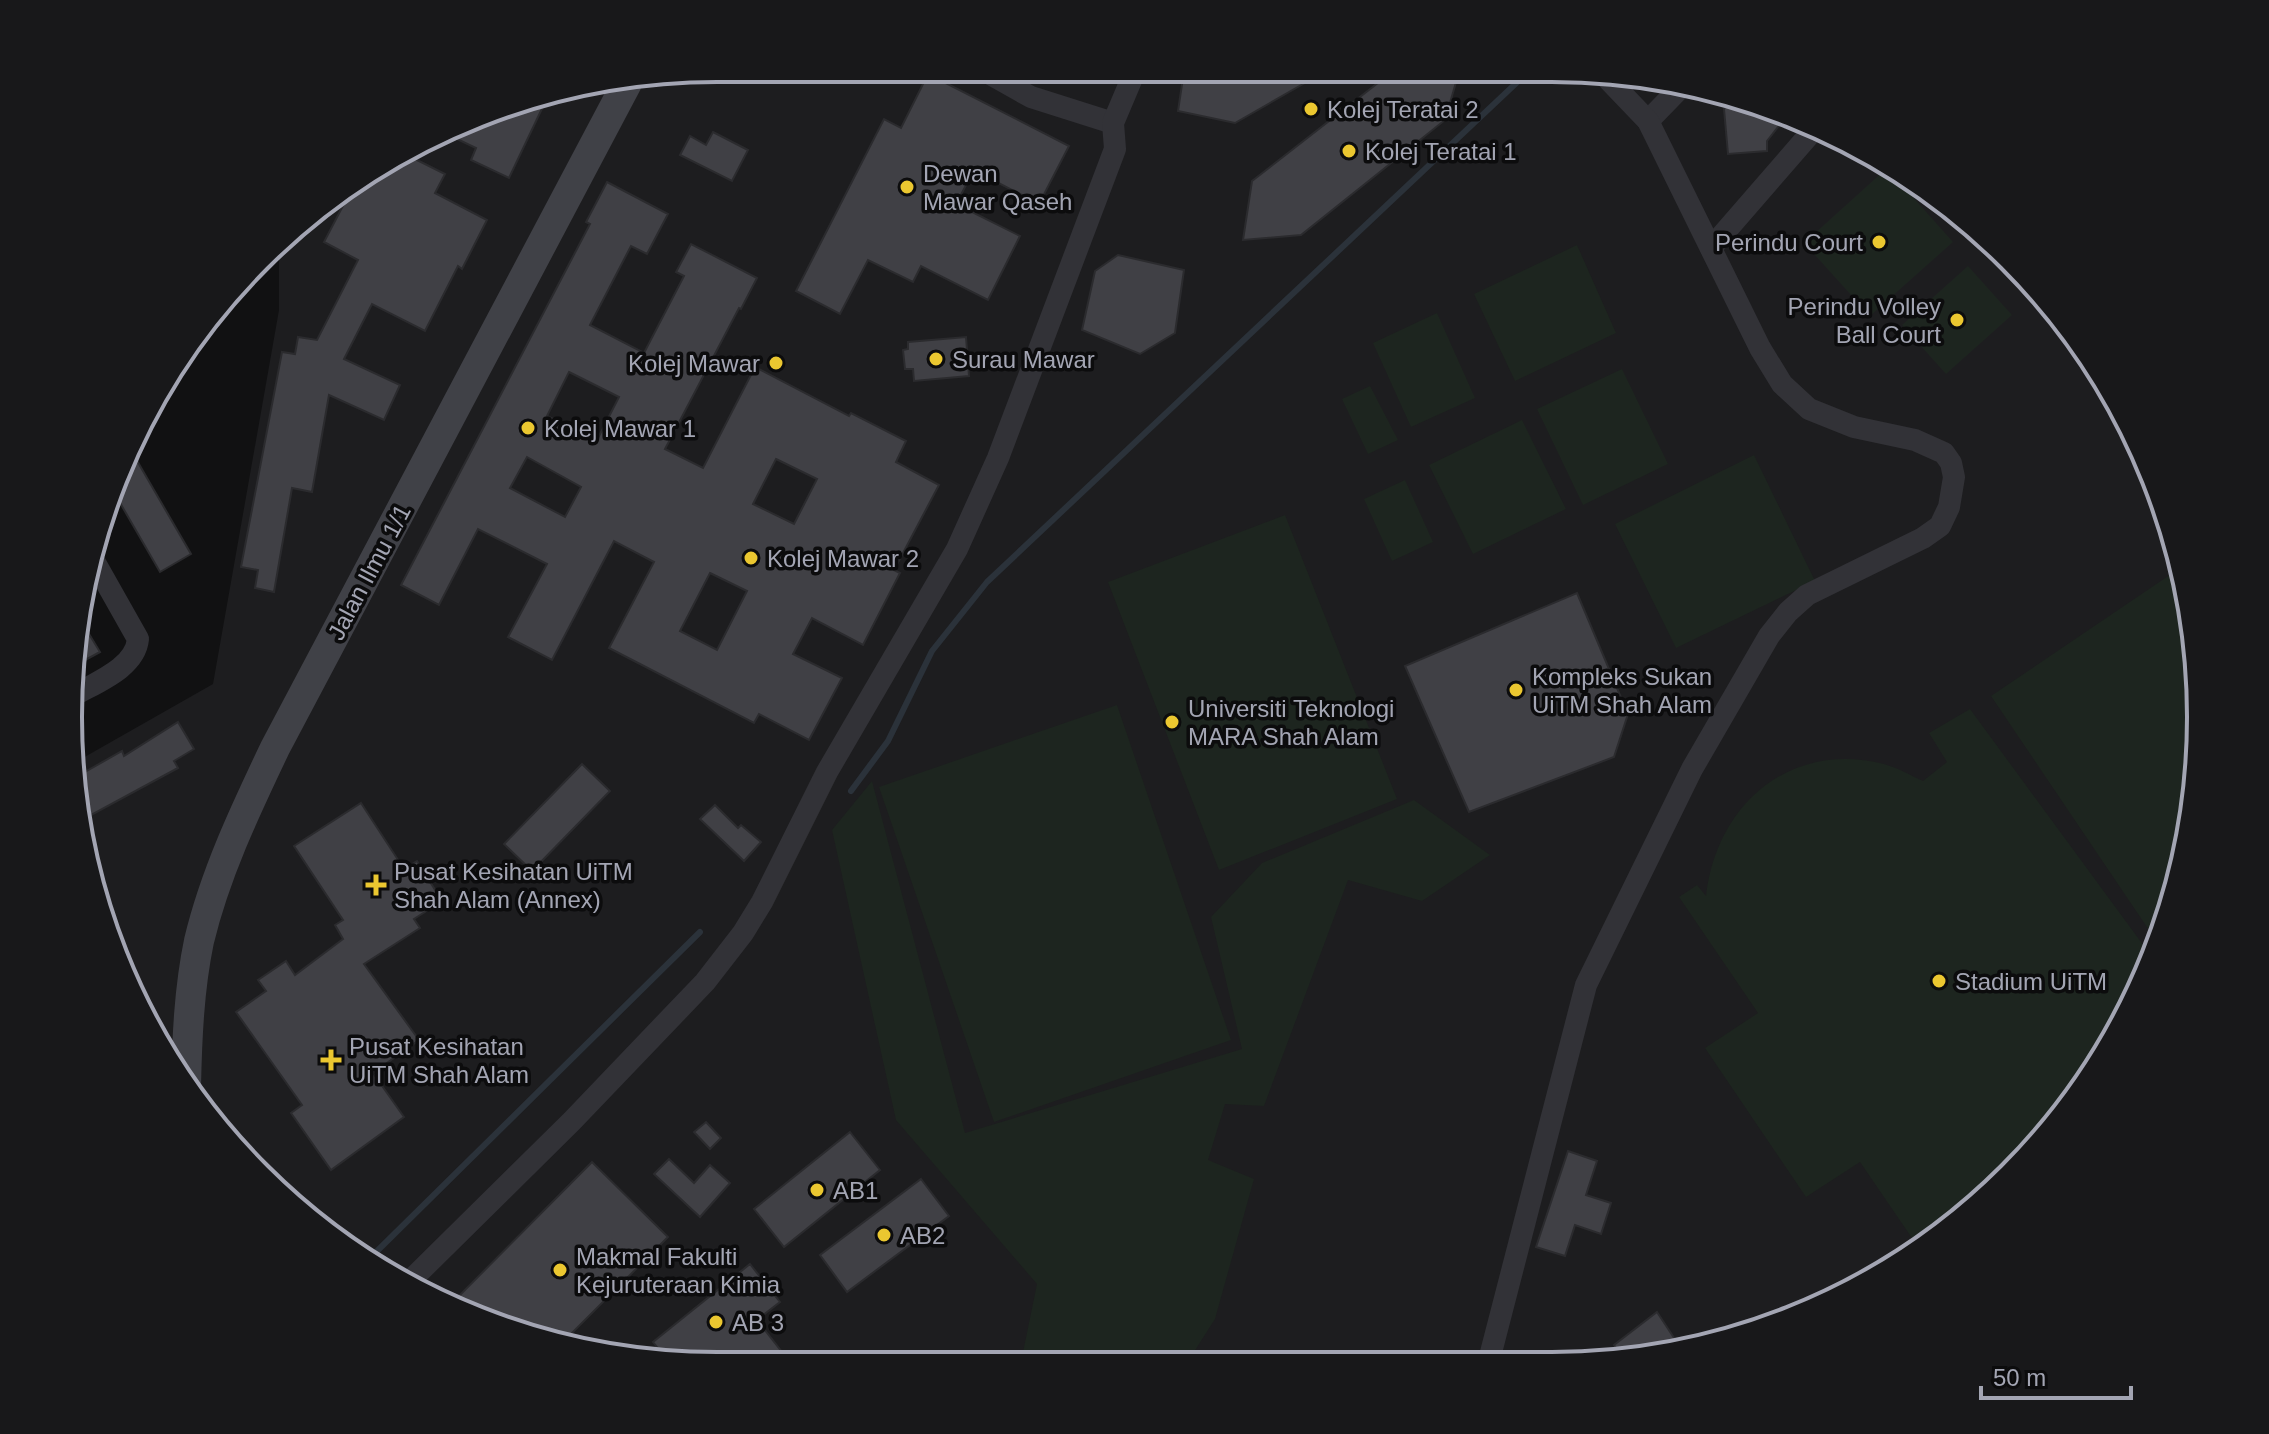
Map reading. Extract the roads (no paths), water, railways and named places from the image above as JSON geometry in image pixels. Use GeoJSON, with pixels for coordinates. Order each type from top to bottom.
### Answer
{"type":"FeatureCollection","features":[{"type":"Feature","properties":{"kind":"street"},"geometry":{"type":"LineString","coordinates":[[1004,82],[1031,97],[1113,123]]}},
{"type":"Feature","properties":{"kind":"street"},"geometry":{"type":"LineString","coordinates":[[415,1276],[572,1121],[705,982],[726,958],[762,902],[827,772],[957,549],[1002,446],[1115,149],[1113,123],[1130,82]]}},
{"type":"Feature","properties":{"kind":"street"},"geometry":{"type":"LineString","coordinates":[[1491,1352],[1586,985],[1692,769],[1769,636],[1788,612],[1807,595],[1923,538],[1940,526],[1949,507],[1954,477],[1951,463],[1944,453],[1915,440],[1854,427],[1809,409],[1782,384],[1760,348],[1648,121],[1613,85]]}},
{"type":"Feature","properties":{"kind":"street","name":"Jalan Ilmu 1/1"},"geometry":{"type":"LineString","coordinates":[[187,1066],[188,1022],[199,942],[222,865],[246,809],[275,748],[624,89]]}},
{"type":"Feature","properties":{"kind":"street"},"geometry":{"type":"LineString","coordinates":[[1648,121],[1674,94]]}},
{"type":"Feature","properties":{"kind":"street"},"geometry":{"type":"LineString","coordinates":[[1711,248],[1808,136]]}},
{"type":"Feature","properties":{"kind":"street"},"geometry":{"type":"LineString","coordinates":[[83,690],[127,663],[137,651],[138,639],[100,571]]}},
{"type":"Feature","properties":{"kind":"waterway"},"geometry":{"type":"LineString","coordinates":[[851,791],[888,741],[932,651],[987,582],[1517,82]]}},
{"type":"Feature","properties":{"kind":"waterway"},"geometry":{"type":"LineString","coordinates":[[376,1252],[700,932]]}},
{"type":"Feature","properties":{"kind":"place","name":"Kolej Teratai 2"},"geometry":{"type":"Point","coordinates":[1311,109]}},
{"type":"Feature","properties":{"kind":"place","name":"Kolej Teratai 1"},"geometry":{"type":"Point","coordinates":[1349,151]}},
{"type":"Feature","properties":{"kind":"place","name":"Dewan Mawar Qaseh"},"geometry":{"type":"Point","coordinates":[907,187]}},
{"type":"Feature","properties":{"kind":"place","name":"Perindu Court"},"geometry":{"type":"Point","coordinates":[1879,242]}},
{"type":"Feature","properties":{"kind":"place","name":"Perindu Volley Ball Court"},"geometry":{"type":"Point","coordinates":[1957,320]}},
{"type":"Feature","properties":{"kind":"place","name":"Surau Mawar"},"geometry":{"type":"Point","coordinates":[936,359]}},
{"type":"Feature","properties":{"kind":"place","name":"Kolej Mawar"},"geometry":{"type":"Point","coordinates":[776,363]}},
{"type":"Feature","properties":{"kind":"place","name":"Kolej Mawar 1"},"geometry":{"type":"Point","coordinates":[528,428]}},
{"type":"Feature","properties":{"kind":"place","name":"Kolej Mawar 2"},"geometry":{"type":"Point","coordinates":[751,558]}},
{"type":"Feature","properties":{"kind":"place","name":"Kompleks Sukan UiTM Shah Alam"},"geometry":{"type":"Point","coordinates":[1516,690]}},
{"type":"Feature","properties":{"kind":"place","name":"Universiti Teknologi MARA Shah Alam"},"geometry":{"type":"Point","coordinates":[1172,722]}},
{"type":"Feature","properties":{"kind":"place","name":"Pusat Kesihatan UiTM Shah Alam (Annex)"},"geometry":{"type":"Point","coordinates":[376,885]}},
{"type":"Feature","properties":{"kind":"place","name":"Stadium UiTM"},"geometry":{"type":"Point","coordinates":[1939,981]}},
{"type":"Feature","properties":{"kind":"place","name":"Pusat Kesihatan UiTM Shah Alam"},"geometry":{"type":"Point","coordinates":[331,1060]}},
{"type":"Feature","properties":{"kind":"place","name":"AB1"},"geometry":{"type":"Point","coordinates":[817,1190]}},
{"type":"Feature","properties":{"kind":"place","name":"AB2"},"geometry":{"type":"Point","coordinates":[884,1235]}},
{"type":"Feature","properties":{"kind":"place","name":"Makmal Fakulti Kejuruteraan Kimia"},"geometry":{"type":"Point","coordinates":[560,1270]}},
{"type":"Feature","properties":{"kind":"place","name":"AB 3"},"geometry":{"type":"Point","coordinates":[716,1322]}}]}
